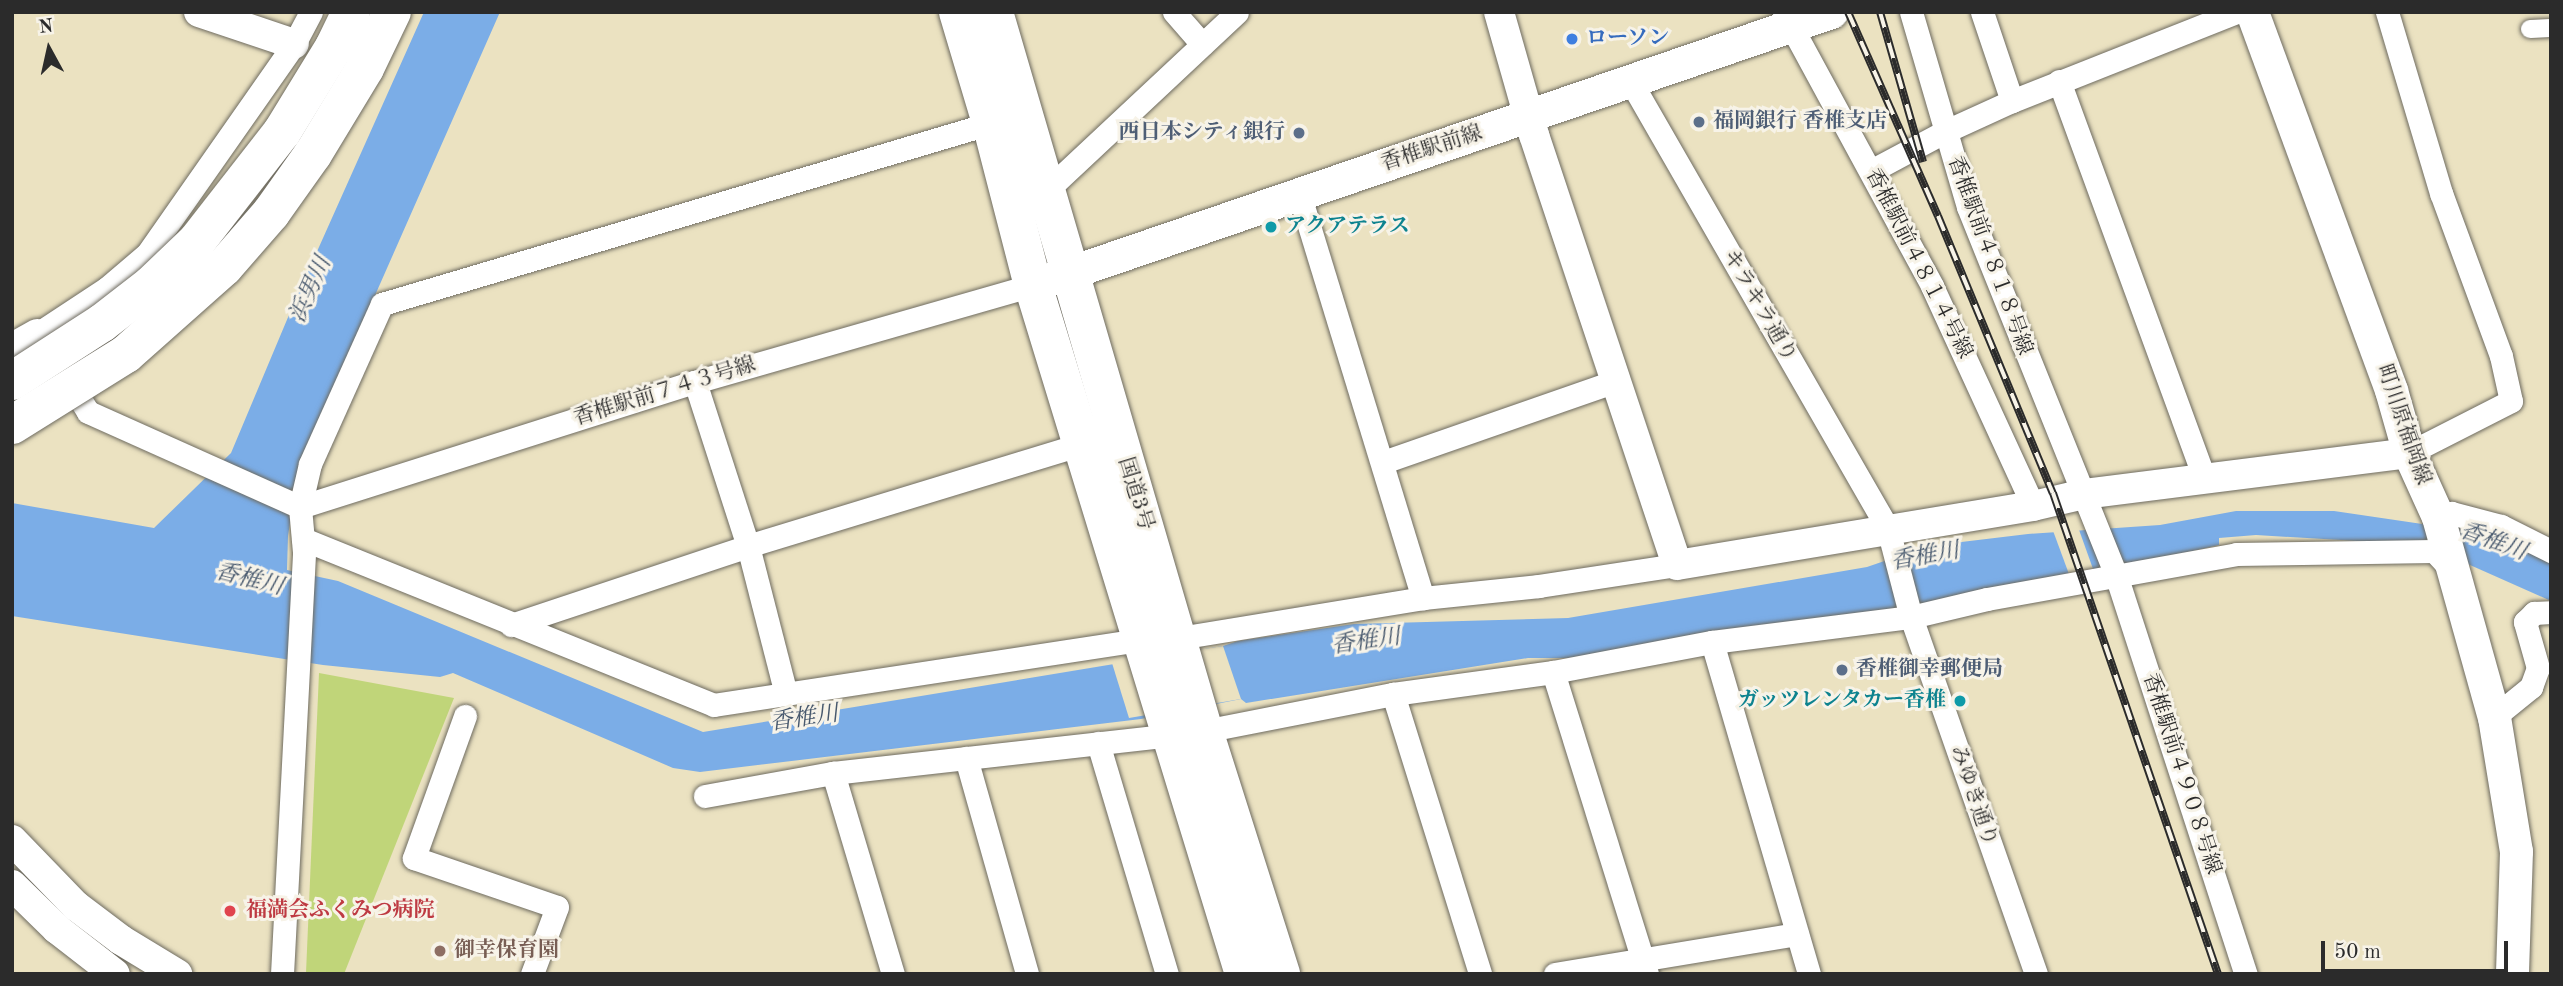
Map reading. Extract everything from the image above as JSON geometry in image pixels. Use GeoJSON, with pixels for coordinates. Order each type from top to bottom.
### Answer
{"type":"FeatureCollection","features":[{"type":"Feature","properties":{"kind":"highway"},"geometry":{"type":"LineString","coordinates":[[12,381],[102,323],[151,285],[197,241],[282,132],[334,47],[351,12]]}},
{"type":"Feature","properties":{"kind":"highway"},"geometry":{"type":"LineString","coordinates":[[12,425],[126,354],[224,267],[271,213],[313,154],[365,68],[392,12]]}},
{"type":"Feature","properties":{"kind":"highway","name":"国道3号"},"geometry":{"type":"LineString","coordinates":[[958,12],[991,123],[1033,285],[1140,640],[1188,733],[1282,974]]}},
{"type":"Feature","properties":{"kind":"highway","name":"国道3号"},"geometry":{"type":"LineString","coordinates":[[994,12],[1179,638],[1188,733],[1244,974]]}},
{"type":"Feature","properties":{"kind":"main road","name":"香椎駅前線"},"geometry":{"type":"LineString","coordinates":[[1033,285],[1299,193],[1529,118],[1631,82],[1787,20],[1831,12]]}},
{"type":"Feature","properties":{"kind":"main road","name":"町川原福岡線"},"geometry":{"type":"LineString","coordinates":[[2252,12],[2391,390],[2409,453],[2438,517],[2494,718],[2516,851],[2512,974]]}},
{"type":"Feature","properties":{"kind":"street"},"geometry":{"type":"LineString","coordinates":[[199,12],[295,44]]}},
{"type":"Feature","properties":{"kind":"street"},"geometry":{"type":"LineString","coordinates":[[25,341],[107,288],[147,254],[295,44],[311,12]]}},
{"type":"Feature","properties":{"kind":"street"},"geometry":{"type":"LineString","coordinates":[[1174,12],[1202,44]]}},
{"type":"Feature","properties":{"kind":"street"},"geometry":{"type":"LineString","coordinates":[[1047,190],[1237,12]]}},
{"type":"Feature","properties":{"kind":"street"},"geometry":{"type":"LineString","coordinates":[[1499,12],[1529,118],[1677,565]]}},
{"type":"Feature","properties":{"kind":"street","name":"香椎駅前４８１８号線"},"geometry":{"type":"LineString","coordinates":[[1911,12],[1968,208],[2116,575]]}},
{"type":"Feature","properties":{"kind":"street"},"geometry":{"type":"LineString","coordinates":[[1982,12],[2012,101]]}},
{"type":"Feature","properties":{"kind":"street"},"geometry":{"type":"LineString","coordinates":[[1871,171],[1944,132],[2012,101],[2238,12]]}},
{"type":"Feature","properties":{"kind":"street"},"geometry":{"type":"LineString","coordinates":[[1179,638],[1423,598],[1539,586],[1677,565],[1891,543],[2084,494],[2409,453],[2511,401],[2501,356],[2441,193],[2387,12]]}},
{"type":"Feature","properties":{"kind":"street","name":"香椎駅前４８１４号線"},"geometry":{"type":"LineString","coordinates":[[1787,20],[1932,286],[2033,506]]}},
{"type":"Feature","properties":{"kind":"street"},"geometry":{"type":"LineString","coordinates":[[2530,29],[2551,28]]}},
{"type":"Feature","properties":{"kind":"street"},"geometry":{"type":"LineString","coordinates":[[2059,81],[2205,479]]}},
{"type":"Feature","properties":{"kind":"street","name":"キラキラ通り"},"geometry":{"type":"LineString","coordinates":[[1631,82],[1891,543],[1909,611]]}},
{"type":"Feature","properties":{"kind":"street"},"geometry":{"type":"LineString","coordinates":[[282,974],[304,545],[300,507],[310,464],[382,304],[991,123]]}},
{"type":"Feature","properties":{"kind":"street"},"geometry":{"type":"LineString","coordinates":[[1299,193],[1423,598]]}},
{"type":"Feature","properties":{"kind":"street","name":"香椎駅前７４３号線"},"geometry":{"type":"LineString","coordinates":[[300,507],[695,382],[1033,285]]}},
{"type":"Feature","properties":{"kind":"street"},"geometry":{"type":"LineString","coordinates":[[25,341],[48,347],[88,412],[300,507]]}},
{"type":"Feature","properties":{"kind":"street"},"geometry":{"type":"LineString","coordinates":[[1383,462],[1615,381]]}},
{"type":"Feature","properties":{"kind":"street"},"geometry":{"type":"LineString","coordinates":[[695,382],[748,546],[786,694]]}},
{"type":"Feature","properties":{"kind":"street"},"geometry":{"type":"LineString","coordinates":[[511,625],[748,546],[1081,444]]}},
{"type":"Feature","properties":{"kind":"street"},"geometry":{"type":"LineString","coordinates":[[2438,517],[2451,513],[2501,526],[2551,551]]}},
{"type":"Feature","properties":{"kind":"street"},"geometry":{"type":"LineString","coordinates":[[304,545],[714,705],[1140,640]]}},
{"type":"Feature","properties":{"kind":"street"},"geometry":{"type":"LineString","coordinates":[[705,796],[833,773],[1188,733],[1393,694],[1553,672],[1712,642],[2236,554],[2434,551],[2454,572]]}},
{"type":"Feature","properties":{"kind":"street","name":"香椎駅前４９０８号線"},"geometry":{"type":"LineString","coordinates":[[2116,575],[2246,974]]}},
{"type":"Feature","properties":{"kind":"street","name":"みゆき通り"},"geometry":{"type":"LineString","coordinates":[[1909,611],[2036,974]]}},
{"type":"Feature","properties":{"kind":"street"},"geometry":{"type":"LineString","coordinates":[[2494,718],[2531,687],[2538,668],[2525,622],[2534,613],[2551,612]]}},
{"type":"Feature","properties":{"kind":"street"},"geometry":{"type":"LineString","coordinates":[[1712,642],[1809,974]]}},
{"type":"Feature","properties":{"kind":"street"},"geometry":{"type":"LineString","coordinates":[[1553,672],[1645,967]]}},
{"type":"Feature","properties":{"kind":"street"},"geometry":{"type":"LineString","coordinates":[[1393,694],[1480,974]]}},
{"type":"Feature","properties":{"kind":"street"},"geometry":{"type":"LineString","coordinates":[[465,716],[414,858],[557,906],[532,974]]}},
{"type":"Feature","properties":{"kind":"street"},"geometry":{"type":"LineString","coordinates":[[1098,743],[1167,974]]}},
{"type":"Feature","properties":{"kind":"street"},"geometry":{"type":"LineString","coordinates":[[965,758],[1027,974]]}},
{"type":"Feature","properties":{"kind":"street"},"geometry":{"type":"LineString","coordinates":[[833,773],[893,974]]}},
{"type":"Feature","properties":{"kind":"street"},"geometry":{"type":"LineString","coordinates":[[12,840],[76,906],[121,940],[177,974]]}},
{"type":"Feature","properties":{"kind":"street"},"geometry":{"type":"LineString","coordinates":[[12,885],[57,929],[115,974]]}},
{"type":"Feature","properties":{"kind":"street"},"geometry":{"type":"LineString","coordinates":[[1555,974],[1645,967],[1797,934]]}},
{"type":"Feature","properties":{"kind":"green space"},"geometry":{"type":"Polygon","coordinates":[[[319,673],[454,698],[344,974],[306,973],[319,673]]]}},
{"type":"Feature","properties":{"kind":"water"},"geometry":{"type":"Polygon","coordinates":[[[424,12],[500,12],[298,470],[288,536],[287,570],[338,581],[703,732],[1223,646],[1238,641],[1354,624],[1568,618],[1867,567],[1928,546],[2028,534],[2160,525],[2236,511],[2334,511],[2429,525],[2470,522],[2551,559],[2551,601],[2425,545],[2256,535],[2219,538],[2219,545],[2111,570],[2089,579],[1568,658],[1528,658],[1246,703],[1241,699],[1141,719],[700,772],[673,768],[453,673],[440,677],[323,665],[12,616],[12,503],[154,528],[231,453],[294,303],[424,12]]]}},
{"type":"Feature","properties":{"kind":"pier"},"geometry":{"type":"Polygon","coordinates":[[[2078,527],[2097,580],[2073,585],[2052,528],[2078,527]]]}},
{"type":"Feature","properties":{"kind":"pier"},"geometry":{"type":"Polygon","coordinates":[[[1223,646],[1241,699],[1129,718],[1112,663],[1223,646]]]}},
{"type":"Feature","properties":{"kind":"railway"},"geometry":{"type":"LineString","coordinates":[[1848,12],[1938,216],[2053,493],[2218,974]]}},
{"type":"Feature","properties":{"kind":"railway"},"geometry":{"type":"LineString","coordinates":[[1880,12],[1923,162]]}},
{"type":"Feature","properties":{"kind":"place","name":"ローソン"},"geometry":{"type":"Point","coordinates":[1572,39]}},
{"type":"Feature","properties":{"kind":"place","name":"福岡銀行 香椎支店"},"geometry":{"type":"Point","coordinates":[1699,122]}},
{"type":"Feature","properties":{"kind":"place","name":"西日本シティ銀行"},"geometry":{"type":"Point","coordinates":[1299,133]}},
{"type":"Feature","properties":{"kind":"place","name":"アクアテラス"},"geometry":{"type":"Point","coordinates":[1271,227]}},
{"type":"Feature","properties":{"kind":"place","name":"香椎御幸郵便局"},"geometry":{"type":"Point","coordinates":[1842,670]}},
{"type":"Feature","properties":{"kind":"place","name":"ガッツレンタカー香椎"},"geometry":{"type":"Point","coordinates":[1960,701]}},
{"type":"Feature","properties":{"kind":"place","name":"福満会ふくみつ病院"},"geometry":{"type":"Point","coordinates":[230,911]}},
{"type":"Feature","properties":{"kind":"place","name":"御幸保育園"},"geometry":{"type":"Point","coordinates":[440,951]}},
{"type":"Feature","properties":{"kind":"water label","name":"浜男川"},"geometry":{"type":"Point","coordinates":[311,290]}},
{"type":"Feature","properties":{"kind":"water label","name":"香椎川"},"geometry":{"type":"Point","coordinates":[2493,542]}},
{"type":"Feature","properties":{"kind":"water label","name":"香椎川"},"geometry":{"type":"Point","coordinates":[1925,557]}},
{"type":"Feature","properties":{"kind":"water label","name":"香椎川"},"geometry":{"type":"Point","coordinates":[249,580]}},
{"type":"Feature","properties":{"kind":"water label","name":"香椎川"},"geometry":{"type":"Point","coordinates":[1366,642]}},
{"type":"Feature","properties":{"kind":"water label","name":"香椎川"},"geometry":{"type":"Point","coordinates":[804,719]}}]}
